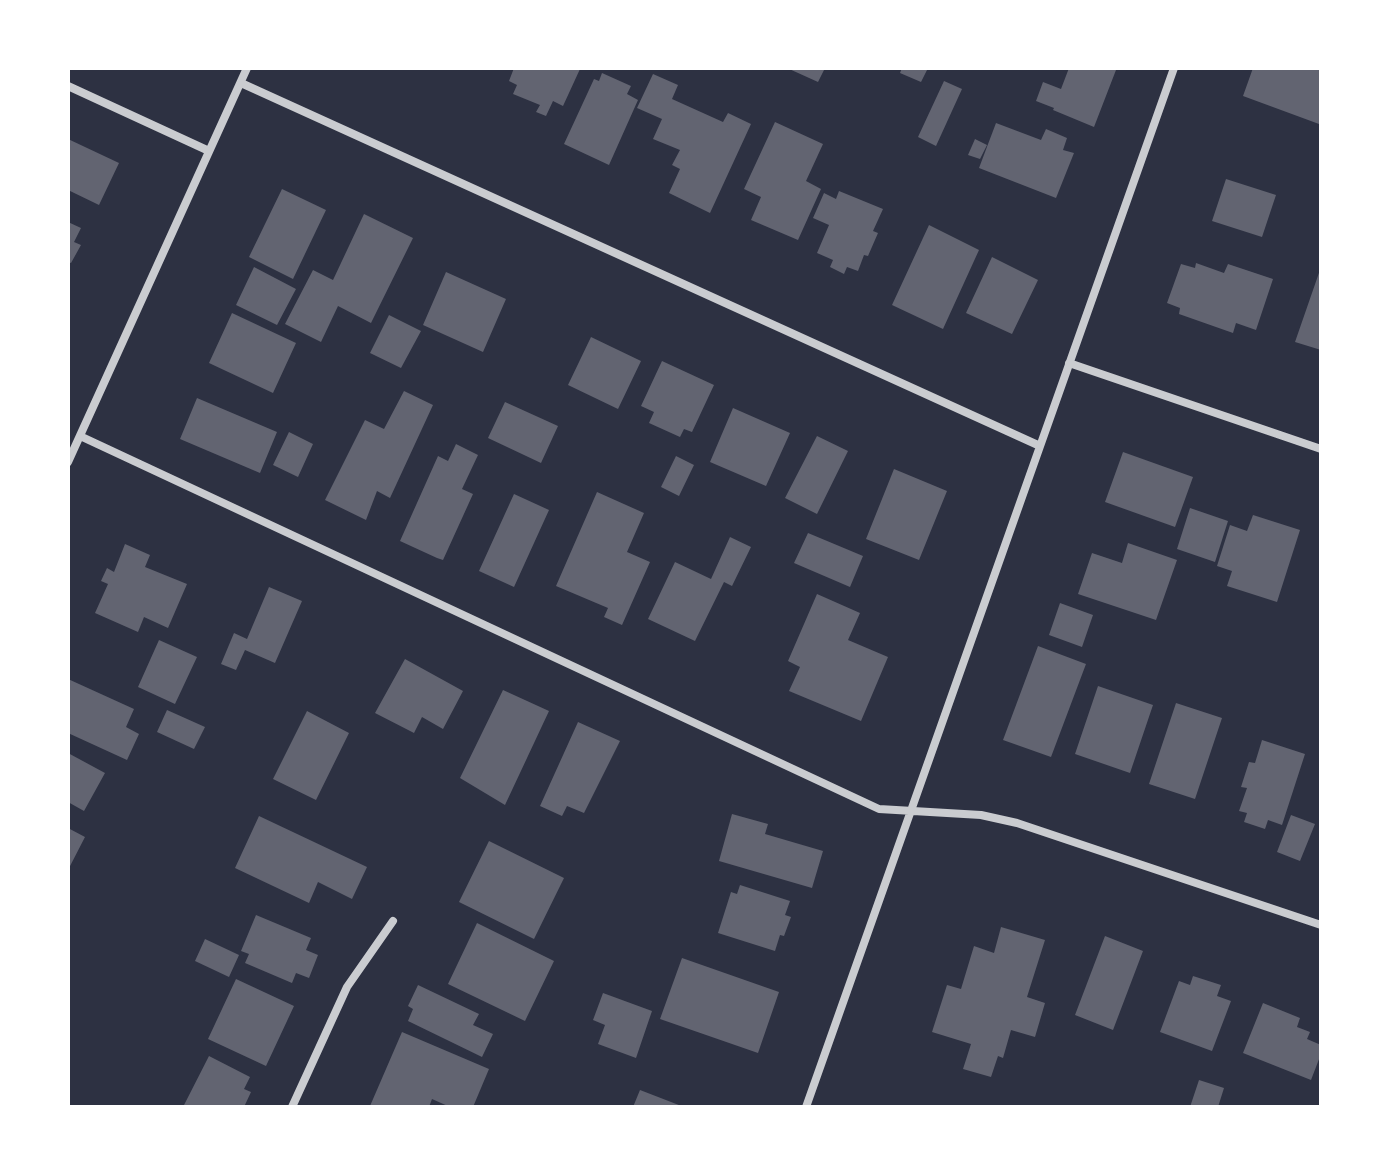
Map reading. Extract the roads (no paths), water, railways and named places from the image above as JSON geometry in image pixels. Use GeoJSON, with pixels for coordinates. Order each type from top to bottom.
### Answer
{"type":"FeatureCollection","features":[{"type":"Feature","properties":{"kind":"street"},"geometry":{"type":"LineString","coordinates":[[68,462],[247,68]]}},
{"type":"Feature","properties":{"kind":"street"},"geometry":{"type":"LineString","coordinates":[[806,1107],[1174,68]]}},
{"type":"Feature","properties":{"kind":"street"},"geometry":{"type":"LineString","coordinates":[[241,83],[1040,446]]}},
{"type":"Feature","properties":{"kind":"street"},"geometry":{"type":"LineString","coordinates":[[68,86],[209,151]]}},
{"type":"Feature","properties":{"kind":"street"},"geometry":{"type":"LineString","coordinates":[[1069,363],[1321,449]]}},
{"type":"Feature","properties":{"kind":"street"},"geometry":{"type":"LineString","coordinates":[[80,436],[879,809],[981,815],[1017,823],[1321,925]]}},
{"type":"Feature","properties":{"kind":"street"},"geometry":{"type":"LineString","coordinates":[[292,1107],[347,987],[393,921]]}}]}
